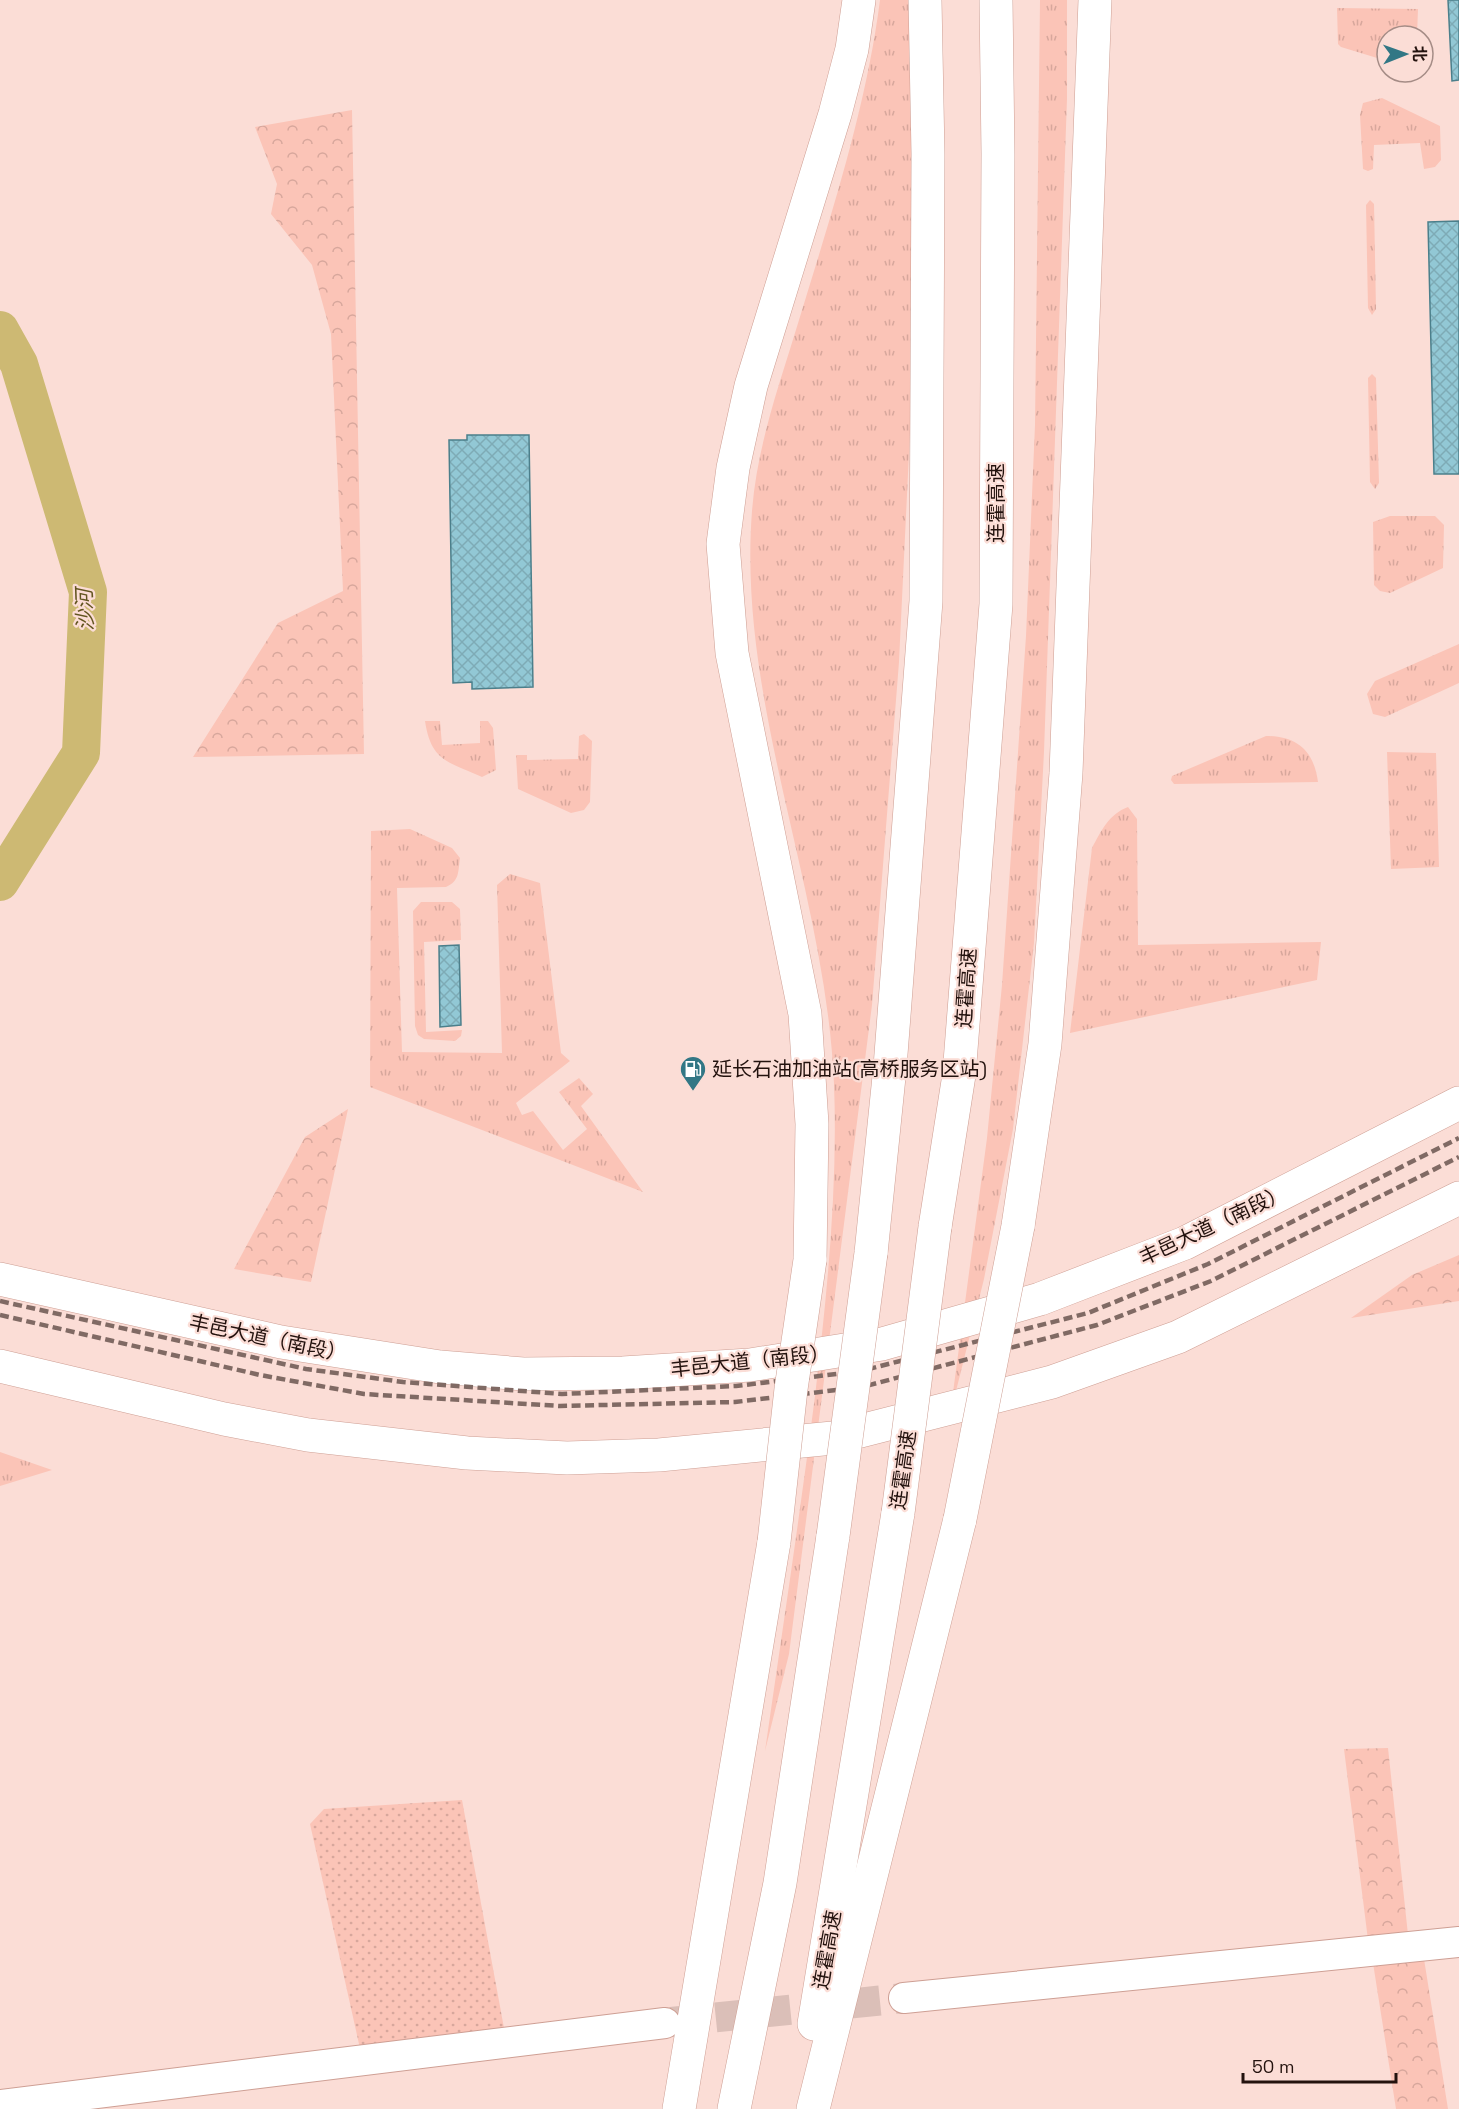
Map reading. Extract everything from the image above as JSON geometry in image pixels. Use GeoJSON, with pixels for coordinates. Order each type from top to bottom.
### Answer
{"type":"FeatureCollection","features":[{"type":"Feature","properties":{"kind":"main road"},"geometry":{"type":"LineString","coordinates":[[679,2109],[774,1542],[810,1260],[812,1124],[805,1014],[732,653],[723,544],[733,468],[751,386],[835,114],[852,49],[859,0]]}},
{"type":"Feature","properties":{"kind":"main road"},"geometry":{"type":"LineString","coordinates":[[734,2109],[780,1883],[833,1536],[871,1253],[890,1068],[926,601],[928,154],[925,0]]}},
{"type":"Feature","properties":{"kind":"main road","name":"连霍高速"},"geometry":{"type":"LineString","coordinates":[[800,2109],[898,1513],[935,1227],[959,1075],[996,604],[998,154],[996,0]]}},
{"type":"Feature","properties":{"kind":"main road"},"geometry":{"type":"LineString","coordinates":[[813,2109],[960,1519],[1018,1226],[1046,1044],[1065,773],[1095,0]]}},
{"type":"Feature","properties":{"kind":"main road","name":"丰邑大道（南段）"},"geometry":{"type":"LineString","coordinates":[[10,1281],[281,1342],[440,1367],[545,1374],[623,1373],[750,1365],[882,1344],[1040,1299],[1185,1243],[1459,1103]]}},
{"type":"Feature","properties":{"kind":"main road"},"geometry":{"type":"LineString","coordinates":[[4,1367],[224,1419],[308,1435],[467,1453],[567,1458],[659,1455],[833,1438],[1052,1382],[1178,1337],[1459,1198]]}},
{"type":"Feature","properties":{"kind":"street"},"geometry":{"type":"LineString","coordinates":[[904,1998],[1459,1942]]}},
{"type":"Feature","properties":{"kind":"street"},"geometry":{"type":"LineString","coordinates":[[0,2105],[665,2023]]}},
{"type":"Feature","properties":{"kind":"green space"},"geometry":{"type":"Polygon","coordinates":[[[880,0],[915,0],[910,432],[899,662],[872,1005],[789,1654],[765,1751],[819,1358],[831,1241],[835,1123],[828,1012],[816,940],[769,726],[757,655],[751,583],[752,511],[759,462],[770,414],[857,121],[880,0]]]}},
{"type":"Feature","properties":{"kind":"green space"},"geometry":{"type":"Polygon","coordinates":[[[1040,0],[1067,0],[1067,99],[1044,752],[1034,943],[1013,1129],[984,1279],[950,1415],[987,1138],[1002,985],[1026,636],[1035,425],[1040,0]]]}},
{"type":"Feature","properties":{"kind":"green space"},"geometry":{"type":"Polygon","coordinates":[[[1337,8],[1418,9],[1417,24],[1375,24],[1375,57],[1341,47],[1338,44],[1337,8]]]}},
{"type":"Feature","properties":{"kind":"green space"},"geometry":{"type":"Polygon","coordinates":[[[1382,98],[1440,126],[1441,160],[1435,167],[1424,169],[1420,143],[1374,145],[1373,169],[1368,171],[1363,169],[1360,115],[1363,103],[1382,98]]]}},
{"type":"Feature","properties":{"kind":"green space"},"geometry":{"type":"Polygon","coordinates":[[[352,110],[364,754],[193,757],[278,623],[343,591],[331,334],[312,265],[271,214],[277,184],[255,127],[352,110]]]}},
{"type":"Feature","properties":{"kind":"green space"},"geometry":{"type":"Polygon","coordinates":[[[1370,200],[1374,204],[1376,309],[1372,315],[1368,308],[1366,205],[1370,200]]]}},
{"type":"Feature","properties":{"kind":"green space"},"geometry":{"type":"Polygon","coordinates":[[[1372,374],[1376,378],[1379,483],[1375,489],[1370,482],[1368,378],[1372,374]]]}},
{"type":"Feature","properties":{"kind":"green space"},"geometry":{"type":"Polygon","coordinates":[[[1390,516],[1435,516],[1444,525],[1443,568],[1390,593],[1380,591],[1374,585],[1373,522],[1390,516]]]}},
{"type":"Feature","properties":{"kind":"green space"},"geometry":{"type":"Polygon","coordinates":[[[1459,644],[1459,683],[1385,717],[1373,714],[1367,694],[1375,681],[1459,644]]]}},
{"type":"Feature","properties":{"kind":"green space"},"geometry":{"type":"Polygon","coordinates":[[[425,721],[440,721],[442,745],[480,743],[480,721],[488,721],[493,728],[496,770],[482,777],[443,759],[432,745],[425,721]]]}},
{"type":"Feature","properties":{"kind":"green space"},"geometry":{"type":"Polygon","coordinates":[[[584,734],[592,741],[590,802],[584,810],[571,813],[518,789],[516,755],[527,755],[527,760],[578,759],[579,736],[584,734]]]}},
{"type":"Feature","properties":{"kind":"green space"},"geometry":{"type":"Polygon","coordinates":[[[1266,736],[1287,739],[1302,747],[1313,762],[1318,782],[1174,784],[1171,780],[1172,776],[1266,736]]]}},
{"type":"Feature","properties":{"kind":"green space"},"geometry":{"type":"Polygon","coordinates":[[[1387,752],[1436,753],[1439,867],[1391,869],[1387,752]]]}},
{"type":"Feature","properties":{"kind":"green space"},"geometry":{"type":"Polygon","coordinates":[[[1128,807],[1137,819],[1138,945],[1321,942],[1317,980],[1070,1033],[1092,848],[1102,829],[1116,814],[1128,807]]]}},
{"type":"Feature","properties":{"kind":"green space"},"geometry":{"type":"Polygon","coordinates":[[[410,829],[452,848],[460,858],[456,879],[451,885],[397,888],[402,1052],[502,1053],[497,885],[510,874],[540,883],[561,1053],[570,1061],[516,1103],[522,1115],[533,1111],[563,1150],[587,1129],[559,1092],[579,1078],[593,1094],[581,1106],[643,1192],[370,1087],[371,831],[410,829]]]}},
{"type":"Feature","properties":{"kind":"green space"},"geometry":{"type":"Polygon","coordinates":[[[421,902],[452,902],[460,909],[461,940],[424,942],[426,1032],[462,1030],[461,1036],[455,1041],[424,1039],[418,1035],[415,1026],[413,911],[421,902]]]}},
{"type":"Feature","properties":{"kind":"green space"},"geometry":{"type":"Polygon","coordinates":[[[348,1109],[311,1282],[234,1269],[305,1137],[348,1109]]]}},
{"type":"Feature","properties":{"kind":"green space"},"geometry":{"type":"Polygon","coordinates":[[[1459,1255],[1459,1301],[1351,1318],[1412,1275],[1459,1255]]]}},
{"type":"Feature","properties":{"kind":"green space"},"geometry":{"type":"Polygon","coordinates":[[[0,1452],[52,1470],[0,1486],[0,1452]]]}},
{"type":"Feature","properties":{"kind":"green space"},"geometry":{"type":"Polygon","coordinates":[[[1388,1748],[1409,1944],[1369,1948],[1344,1749],[1388,1748]]]}},
{"type":"Feature","properties":{"kind":"green space"},"geometry":{"type":"Polygon","coordinates":[[[462,1800],[506,2039],[361,2053],[310,1824],[324,1809],[462,1800]]]}},
{"type":"Feature","properties":{"kind":"green space"},"geometry":{"type":"Polygon","coordinates":[[[1424,1959],[1448,2109],[1396,2109],[1373,1963],[1424,1959]]]}},
{"type":"Feature","properties":{"kind":"building"},"geometry":{"type":"Polygon","coordinates":[[[1448,0],[1459,0],[1459,80],[1452,81],[1448,0]]]}},
{"type":"Feature","properties":{"kind":"building"},"geometry":{"type":"Polygon","coordinates":[[[1459,221],[1459,474],[1434,474],[1428,222],[1459,221]]]}},
{"type":"Feature","properties":{"kind":"building"},"geometry":{"type":"Polygon","coordinates":[[[467,435],[529,435],[533,687],[472,689],[472,682],[453,683],[449,440],[467,440],[467,435]]]}},
{"type":"Feature","properties":{"kind":"building"},"geometry":{"type":"Polygon","coordinates":[[[459,945],[461,1025],[440,1027],[439,946],[459,945]]]}},
{"type":"Feature","properties":{"kind":"waterway","name":"沙河"},"geometry":{"type":"LineString","coordinates":[[0,330],[19,364],[88,592],[81,753],[0,882]]}},
{"type":"Feature","properties":{"kind":"tunnel"},"geometry":{"type":"LineString","coordinates":[[671,2022],[904,1998]]}},
{"type":"Feature","properties":{"kind":"railway"},"geometry":{"type":"LineString","coordinates":[[0,1301],[306,1369],[403,1382],[562,1394],[736,1386],[861,1371],[1088,1313],[1208,1264],[1459,1138]]}},
{"type":"Feature","properties":{"kind":"railway"},"geometry":{"type":"LineString","coordinates":[[0,1315],[260,1375],[364,1394],[560,1406],[735,1402],[862,1387],[1097,1325],[1211,1281],[1459,1157]]}},
{"type":"Feature","properties":{"kind":"place","name":"延长石油加油站(高桥服务区站)"},"geometry":{"type":"Point","coordinates":[693,1092]}}]}
